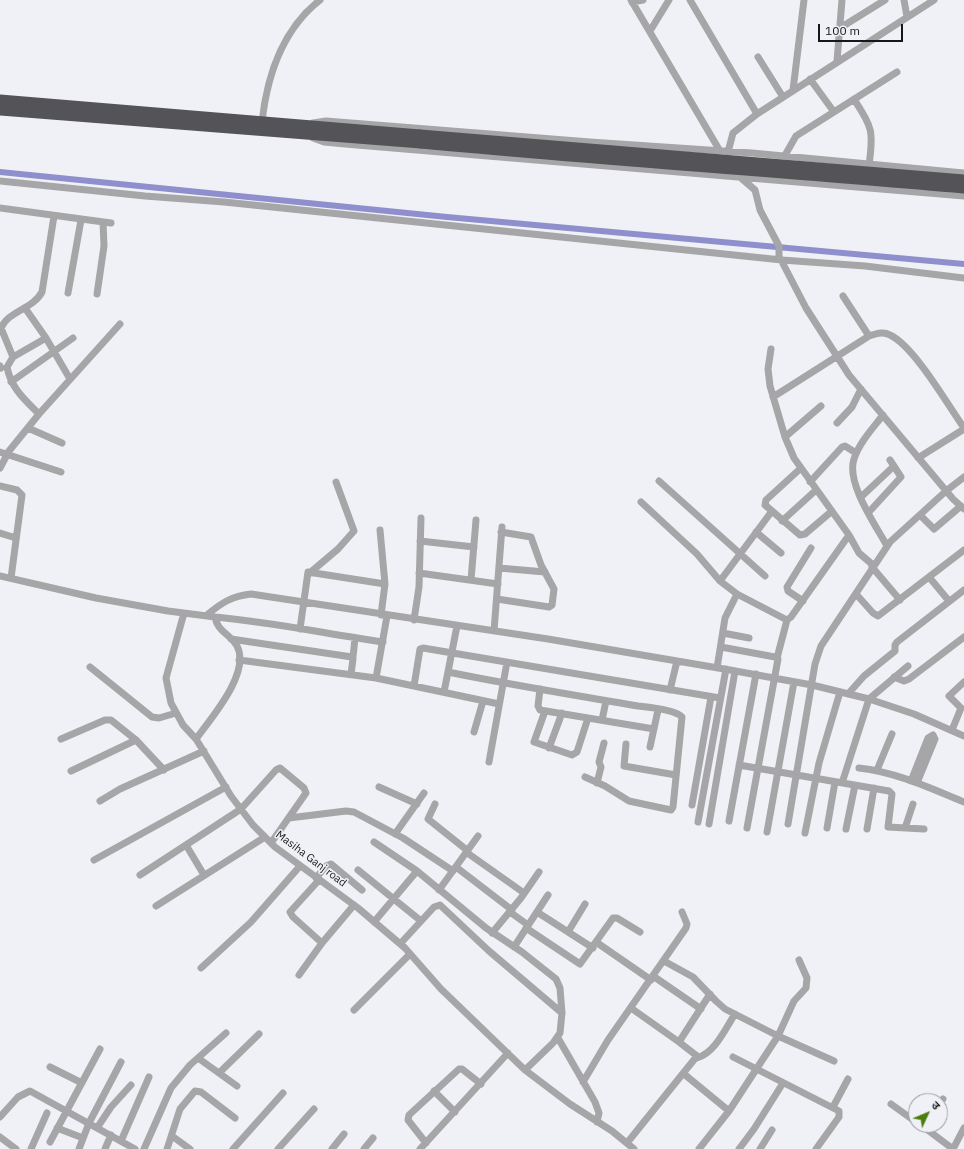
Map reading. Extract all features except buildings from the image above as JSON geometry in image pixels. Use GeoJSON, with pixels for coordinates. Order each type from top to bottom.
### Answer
{"type":"FeatureCollection","features":[{"type":"Feature","properties":{"kind":"highway"},"geometry":{"type":"LineString","coordinates":[[0,100],[262,122],[303,130]]}},
{"type":"Feature","properties":{"kind":"highway"},"geometry":{"type":"LineString","coordinates":[[0,110],[159,123],[303,130],[964,180]]}},
{"type":"Feature","properties":{"kind":"highway"},"geometry":{"type":"LineString","coordinates":[[421,139],[585,158],[750,169],[964,188]]}},
{"type":"Feature","properties":{"kind":"street"},"geometry":{"type":"LineString","coordinates":[[643,0],[632,1],[740,177],[755,190],[760,210],[779,246],[781,258],[806,308],[837,356],[861,389],[962,508],[934,529],[920,515]]}},
{"type":"Feature","properties":{"kind":"street"},"geometry":{"type":"LineString","coordinates":[[650,31],[669,0]]}},
{"type":"Feature","properties":{"kind":"street"},"geometry":{"type":"LineString","coordinates":[[690,0],[756,114]]}},
{"type":"Feature","properties":{"kind":"street"},"geometry":{"type":"LineString","coordinates":[[793,90],[804,0]]}},
{"type":"Feature","properties":{"kind":"street"},"geometry":{"type":"LineString","coordinates":[[837,61],[842,0]]}},
{"type":"Feature","properties":{"kind":"street"},"geometry":{"type":"LineString","coordinates":[[840,28],[885,0]]}},
{"type":"Feature","properties":{"kind":"street"},"geometry":{"type":"LineString","coordinates":[[904,0],[907,17]]}},
{"type":"Feature","properties":{"kind":"street"},"geometry":{"type":"LineString","coordinates":[[725,152],[733,133],[756,114],[934,0]]}},
{"type":"Feature","properties":{"kind":"street"},"geometry":{"type":"LineString","coordinates":[[262,122],[266,95],[280,53],[297,22],[318,1]]}},
{"type":"Feature","properties":{"kind":"street"},"geometry":{"type":"LineString","coordinates":[[758,57],[782,97]]}},
{"type":"Feature","properties":{"kind":"street"},"geometry":{"type":"LineString","coordinates":[[784,157],[796,136],[897,72]]}},
{"type":"Feature","properties":{"kind":"street"},"geometry":{"type":"LineString","coordinates":[[810,79],[834,112]]}},
{"type":"Feature","properties":{"kind":"street"},"geometry":{"type":"LineString","coordinates":[[854,99],[868,122],[872,133],[873,140],[870,165]]}},
{"type":"Feature","properties":{"kind":"street"},"geometry":{"type":"LineString","coordinates":[[303,130],[326,121],[725,152],[964,173]]}},
{"type":"Feature","properties":{"kind":"street"},"geometry":{"type":"LineString","coordinates":[[303,130],[324,142],[964,196]]}},
{"type":"Feature","properties":{"kind":"street"},"geometry":{"type":"LineString","coordinates":[[0,181],[865,266],[964,278]]}},
{"type":"Feature","properties":{"kind":"street"},"geometry":{"type":"LineString","coordinates":[[0,208],[107,223],[97,294]]}},
{"type":"Feature","properties":{"kind":"street"},"geometry":{"type":"LineString","coordinates":[[13,357],[1,328],[7,319],[36,300],[42,292],[54,216]]}},
{"type":"Feature","properties":{"kind":"street"},"geometry":{"type":"LineString","coordinates":[[68,293],[81,220]]}},
{"type":"Feature","properties":{"kind":"street"},"geometry":{"type":"LineString","coordinates":[[843,296],[869,336]]}},
{"type":"Feature","properties":{"kind":"street"},"geometry":{"type":"LineString","coordinates":[[25,308],[46,338],[70,379]]}},
{"type":"Feature","properties":{"kind":"street"},"geometry":{"type":"LineString","coordinates":[[0,468],[3,453],[28,428],[120,324]]}},
{"type":"Feature","properties":{"kind":"street"},"geometry":{"type":"LineString","coordinates":[[773,397],[869,336],[884,333],[890,334],[902,343],[924,369],[964,429],[918,458]]}},
{"type":"Feature","properties":{"kind":"street"},"geometry":{"type":"LineString","coordinates":[[39,414],[15,390],[2,367],[13,357],[46,338]]}},
{"type":"Feature","properties":{"kind":"street"},"geometry":{"type":"LineString","coordinates":[[11,382],[55,353],[74,338]]}},
{"type":"Feature","properties":{"kind":"street"},"geometry":{"type":"LineString","coordinates":[[771,349],[768,368],[773,397],[785,437],[800,468],[849,535],[859,553],[873,566],[900,600]]}},
{"type":"Feature","properties":{"kind":"street"},"geometry":{"type":"LineString","coordinates":[[837,423],[852,407],[861,389]]}},
{"type":"Feature","properties":{"kind":"street"},"geometry":{"type":"LineString","coordinates":[[785,437],[821,406]]}},
{"type":"Feature","properties":{"kind":"street"},"geometry":{"type":"LineString","coordinates":[[883,415],[856,453],[852,465],[852,474],[861,497],[887,546]]}},
{"type":"Feature","properties":{"kind":"street"},"geometry":{"type":"LineString","coordinates":[[28,428],[62,443]]}},
{"type":"Feature","properties":{"kind":"street"},"geometry":{"type":"LineString","coordinates":[[810,482],[842,447],[847,446],[856,453]]}},
{"type":"Feature","properties":{"kind":"street"},"geometry":{"type":"LineString","coordinates":[[3,453],[61,472]]}},
{"type":"Feature","properties":{"kind":"street"},"geometry":{"type":"LineString","coordinates":[[861,497],[892,463],[901,477],[869,512]]}},
{"type":"Feature","properties":{"kind":"street"},"geometry":{"type":"LineString","coordinates":[[800,468],[765,502],[765,505],[795,533],[802,535],[832,511]]}},
{"type":"Feature","properties":{"kind":"street"},"geometry":{"type":"LineString","coordinates":[[788,824],[817,654],[821,646],[873,566],[895,536],[964,477]]}},
{"type":"Feature","properties":{"kind":"street"},"geometry":{"type":"LineString","coordinates":[[659,481],[765,576]]}},
{"type":"Feature","properties":{"kind":"street"},"geometry":{"type":"LineString","coordinates":[[300,629],[308,572],[312,571],[338,549],[354,529],[336,482]]}},
{"type":"Feature","properties":{"kind":"street"},"geometry":{"type":"LineString","coordinates":[[0,486],[17,490],[22,495],[11,578]]}},
{"type":"Feature","properties":{"kind":"street"},"geometry":{"type":"LineString","coordinates":[[782,521],[816,490]]}},
{"type":"Feature","properties":{"kind":"street"},"geometry":{"type":"LineString","coordinates":[[641,502],[697,554],[720,581],[737,594],[787,620]]}},
{"type":"Feature","properties":{"kind":"street"},"geometry":{"type":"LineString","coordinates":[[720,581],[772,511]]}},
{"type":"Feature","properties":{"kind":"street"},"geometry":{"type":"LineString","coordinates":[[414,620],[419,573],[421,518]]}},
{"type":"Feature","properties":{"kind":"street"},"geometry":{"type":"LineString","coordinates":[[471,580],[476,520]]}},
{"type":"Feature","properties":{"kind":"street"},"geometry":{"type":"LineString","coordinates":[[494,631],[502,529],[531,537],[545,572],[555,591],[550,606],[497,599]]}},
{"type":"Feature","properties":{"kind":"street"},"geometry":{"type":"LineString","coordinates":[[376,678],[383,642],[385,584],[380,530]]}},
{"type":"Feature","properties":{"kind":"street"},"geometry":{"type":"LineString","coordinates":[[756,532],[781,553]]}},
{"type":"Feature","properties":{"kind":"street"},"geometry":{"type":"LineString","coordinates":[[0,533],[16,538]]}},
{"type":"Feature","properties":{"kind":"street"},"geometry":{"type":"LineString","coordinates":[[747,828],[775,678],[777,658],[787,620],[803,601],[849,535]]}},
{"type":"Feature","properties":{"kind":"street"},"geometry":{"type":"LineString","coordinates":[[420,541],[474,547]]}},
{"type":"Feature","properties":{"kind":"street"},"geometry":{"type":"LineString","coordinates":[[803,601],[788,591],[786,587],[811,548]]}},
{"type":"Feature","properties":{"kind":"street"},"geometry":{"type":"LineString","coordinates":[[856,594],[873,613],[878,616],[964,550]]}},
{"type":"Feature","properties":{"kind":"street"},"geometry":{"type":"LineString","coordinates":[[499,568],[545,572]]}},
{"type":"Feature","properties":{"kind":"street"},"geometry":{"type":"LineString","coordinates":[[312,571],[385,584]]}},
{"type":"Feature","properties":{"kind":"street"},"geometry":{"type":"LineString","coordinates":[[419,573],[498,584]]}},
{"type":"Feature","properties":{"kind":"street"},"geometry":{"type":"LineString","coordinates":[[0,576],[96,598],[184,613],[261,621],[300,629],[383,642]]}},
{"type":"Feature","properties":{"kind":"street"},"geometry":{"type":"LineString","coordinates":[[929,577],[949,602]]}},
{"type":"Feature","properties":{"kind":"street"},"geometry":{"type":"LineString","coordinates":[[848,694],[864,676],[895,652],[895,645],[897,642],[964,590]]}},
{"type":"Feature","properties":{"kind":"street"},"geometry":{"type":"LineString","coordinates":[[207,615],[222,602],[239,595],[251,594],[494,631],[756,674],[812,685],[869,699],[914,714],[964,736]]}},
{"type":"Feature","properties":{"kind":"street"},"geometry":{"type":"LineString","coordinates":[[717,668],[727,613],[737,594]]}},
{"type":"Feature","properties":{"kind":"street","name":"Masiha Ganj road"},"geometry":{"type":"LineString","coordinates":[[184,613],[166,678],[167,686],[176,713],[196,739],[226,787],[253,825],[271,843],[354,906],[400,944],[441,989],[525,1070],[597,1122],[612,1131],[634,1149]]}},
{"type":"Feature","properties":{"kind":"street"},"geometry":{"type":"LineString","coordinates":[[196,739],[228,693],[235,678],[239,660],[238,648],[216,623],[215,617]]}},
{"type":"Feature","properties":{"kind":"street"},"geometry":{"type":"LineString","coordinates":[[444,692],[457,626]]}},
{"type":"Feature","properties":{"kind":"street"},"geometry":{"type":"LineString","coordinates":[[723,633],[749,638]]}},
{"type":"Feature","properties":{"kind":"street"},"geometry":{"type":"LineString","coordinates":[[894,677],[904,681],[909,679],[964,637]]}},
{"type":"Feature","properties":{"kind":"street"},"geometry":{"type":"LineString","coordinates":[[351,674],[352,657],[356,638]]}},
{"type":"Feature","properties":{"kind":"street"},"geometry":{"type":"LineString","coordinates":[[231,639],[352,657]]}},
{"type":"Feature","properties":{"kind":"street"},"geometry":{"type":"LineString","coordinates":[[721,647],[777,658]]}},
{"type":"Feature","properties":{"kind":"street"},"geometry":{"type":"LineString","coordinates":[[414,686],[420,648],[452,652],[720,698]]}},
{"type":"Feature","properties":{"kind":"street"},"geometry":{"type":"LineString","coordinates":[[239,660],[376,678],[499,704]]}},
{"type":"Feature","properties":{"kind":"street"},"geometry":{"type":"LineString","coordinates":[[670,690],[677,661]]}},
{"type":"Feature","properties":{"kind":"street"},"geometry":{"type":"LineString","coordinates":[[489,762],[502,683],[507,662]]}},
{"type":"Feature","properties":{"kind":"street"},"geometry":{"type":"LineString","coordinates":[[827,828],[839,782],[869,699],[908,666]]}},
{"type":"Feature","properties":{"kind":"street"},"geometry":{"type":"LineString","coordinates":[[90,667],[152,717],[159,718],[176,713]]}},
{"type":"Feature","properties":{"kind":"street"},"geometry":{"type":"LineString","coordinates":[[698,822],[726,669]]}},
{"type":"Feature","properties":{"kind":"street"},"geometry":{"type":"LineString","coordinates":[[709,824],[736,671]]}},
{"type":"Feature","properties":{"kind":"street"},"geometry":{"type":"LineString","coordinates":[[448,672],[502,683],[678,713],[682,717],[673,807],[670,810],[629,801],[597,782],[585,777]]}},
{"type":"Feature","properties":{"kind":"street"},"geometry":{"type":"LineString","coordinates":[[730,821],[756,674]]}},
{"type":"Feature","properties":{"kind":"street"},"geometry":{"type":"LineString","coordinates":[[767,832],[794,682]]}},
{"type":"Feature","properties":{"kind":"street"},"geometry":{"type":"LineString","coordinates":[[952,730],[961,708],[949,696],[964,682]]}},
{"type":"Feature","properties":{"kind":"street"},"geometry":{"type":"LineString","coordinates":[[540,689],[538,708],[545,711],[654,729]]}},
{"type":"Feature","properties":{"kind":"street"},"geometry":{"type":"LineString","coordinates":[[805,833],[825,738],[840,692]]}},
{"type":"Feature","properties":{"kind":"street"},"geometry":{"type":"LineString","coordinates":[[692,805],[711,697]]}},
{"type":"Feature","properties":{"kind":"street"},"geometry":{"type":"LineString","coordinates":[[602,720],[606,700]]}},
{"type":"Feature","properties":{"kind":"street"},"geometry":{"type":"LineString","coordinates":[[474,732],[483,701]]}},
{"type":"Feature","properties":{"kind":"street"},"geometry":{"type":"LineString","coordinates":[[650,747],[658,710]]}},
{"type":"Feature","properties":{"kind":"street"},"geometry":{"type":"LineString","coordinates":[[545,711],[534,742],[572,755],[576,754],[588,718]]}},
{"type":"Feature","properties":{"kind":"street"},"geometry":{"type":"LineString","coordinates":[[549,748],[562,713]]}},
{"type":"Feature","properties":{"kind":"street"},"geometry":{"type":"LineString","coordinates":[[61,739],[108,720],[115,722],[136,740],[164,770]]}},
{"type":"Feature","properties":{"kind":"street"},"geometry":{"type":"LineString","coordinates":[[877,770],[892,734]]}},
{"type":"Feature","properties":{"kind":"street"},"geometry":{"type":"LineString","coordinates":[[934,735],[936,737],[935,741],[914,782],[928,738],[934,735]]}},
{"type":"Feature","properties":{"kind":"street"},"geometry":{"type":"LineString","coordinates":[[71,771],[136,740]]}},
{"type":"Feature","properties":{"kind":"street"},"geometry":{"type":"LineString","coordinates":[[597,782],[601,767],[599,762],[604,743]]}},
{"type":"Feature","properties":{"kind":"street"},"geometry":{"type":"LineString","coordinates":[[626,744],[624,766],[676,775]]}},
{"type":"Feature","properties":{"kind":"street"},"geometry":{"type":"LineString","coordinates":[[100,801],[120,789],[204,751]]}},
{"type":"Feature","properties":{"kind":"street"},"geometry":{"type":"LineString","coordinates":[[739,765],[816,777],[889,791],[892,793],[888,826],[924,829]]}},
{"type":"Feature","properties":{"kind":"street"},"geometry":{"type":"LineString","coordinates":[[140,875],[241,809],[280,768],[306,791],[305,797],[271,843]]}},
{"type":"Feature","properties":{"kind":"street"},"geometry":{"type":"LineString","coordinates":[[859,768],[877,770],[914,782],[964,802]]}},
{"type":"Feature","properties":{"kind":"street"},"geometry":{"type":"LineString","coordinates":[[846,830],[856,785]]}},
{"type":"Feature","properties":{"kind":"street"},"geometry":{"type":"LineString","coordinates":[[379,786],[417,804]]}},
{"type":"Feature","properties":{"kind":"street"},"geometry":{"type":"LineString","coordinates":[[94,860],[226,787]]}},
{"type":"Feature","properties":{"kind":"street"},"geometry":{"type":"LineString","coordinates":[[867,829],[874,788]]}},
{"type":"Feature","properties":{"kind":"street"},"geometry":{"type":"LineString","coordinates":[[395,834],[424,794]]}},
{"type":"Feature","properties":{"kind":"street"},"geometry":{"type":"LineString","coordinates":[[436,804],[428,819],[467,851],[524,893]]}},
{"type":"Feature","properties":{"kind":"street"},"geometry":{"type":"LineString","coordinates":[[905,828],[913,804]]}},
{"type":"Feature","properties":{"kind":"street"},"geometry":{"type":"LineString","coordinates":[[289,818],[350,811],[395,834],[454,869],[511,911],[527,927],[580,964],[610,921],[615,917],[640,932]]}},
{"type":"Feature","properties":{"kind":"street"},"geometry":{"type":"LineString","coordinates":[[439,890],[478,836]]}},
{"type":"Feature","properties":{"kind":"street"},"geometry":{"type":"LineString","coordinates":[[156,906],[265,837]]}},
{"type":"Feature","properties":{"kind":"street"},"geometry":{"type":"LineString","coordinates":[[374,842],[417,871],[492,933],[514,947],[556,979],[560,988],[562,1028],[558,1038],[525,1070]]}},
{"type":"Feature","properties":{"kind":"street"},"geometry":{"type":"LineString","coordinates":[[186,845],[204,875]]}},
{"type":"Feature","properties":{"kind":"street"},"geometry":{"type":"LineString","coordinates":[[322,943],[293,917],[290,912],[326,866],[331,864],[362,890]]}},
{"type":"Feature","properties":{"kind":"street"},"geometry":{"type":"LineString","coordinates":[[201,968],[251,922],[300,866]]}},
{"type":"Feature","properties":{"kind":"street"},"geometry":{"type":"LineString","coordinates":[[358,870],[421,921]]}},
{"type":"Feature","properties":{"kind":"street"},"geometry":{"type":"LineString","coordinates":[[374,922],[417,871]]}},
{"type":"Feature","properties":{"kind":"street"},"geometry":{"type":"LineString","coordinates":[[492,933],[511,911],[539,872]]}},
{"type":"Feature","properties":{"kind":"street"},"geometry":{"type":"LineString","coordinates":[[514,947],[548,895]]}},
{"type":"Feature","properties":{"kind":"street"},"geometry":{"type":"LineString","coordinates":[[568,932],[586,904]]}},
{"type":"Feature","properties":{"kind":"street"},"geometry":{"type":"LineString","coordinates":[[400,944],[434,907],[440,905],[489,951],[562,1014]]}},
{"type":"Feature","properties":{"kind":"street"},"geometry":{"type":"LineString","coordinates":[[299,975],[322,943],[354,906]]}},
{"type":"Feature","properties":{"kind":"street"},"geometry":{"type":"LineString","coordinates":[[537,912],[568,932],[652,978],[701,1009]]}},
{"type":"Feature","properties":{"kind":"street"},"geometry":{"type":"LineString","coordinates":[[583,1082],[608,1040],[686,928],[687,924],[682,912]]}},
{"type":"Feature","properties":{"kind":"street"},"geometry":{"type":"LineString","coordinates":[[354,1010],[410,954]]}},
{"type":"Feature","properties":{"kind":"street"},"geometry":{"type":"LineString","coordinates":[[664,960],[693,978],[719,1005],[778,1036],[834,1060]]}},
{"type":"Feature","properties":{"kind":"street"},"geometry":{"type":"LineString","coordinates":[[699,1149],[730,1111],[778,1036],[794,1001],[807,986],[807,978],[799,960]]}},
{"type":"Feature","properties":{"kind":"street"},"geometry":{"type":"LineString","coordinates":[[680,1042],[710,994]]}},
{"type":"Feature","properties":{"kind":"street"},"geometry":{"type":"LineString","coordinates":[[631,1008],[680,1042],[694,1053],[697,1058]]}},
{"type":"Feature","properties":{"kind":"street"},"geometry":{"type":"LineString","coordinates":[[626,1143],[697,1058],[710,1051],[736,1014]]}},
{"type":"Feature","properties":{"kind":"street"},"geometry":{"type":"LineString","coordinates":[[144,1149],[171,1088],[198,1058],[226,1033]]}},
{"type":"Feature","properties":{"kind":"street"},"geometry":{"type":"LineString","coordinates":[[219,1073],[259,1034]]}},
{"type":"Feature","properties":{"kind":"street"},"geometry":{"type":"LineString","coordinates":[[558,1038],[598,1108],[597,1122]]}},
{"type":"Feature","properties":{"kind":"street"},"geometry":{"type":"LineString","coordinates":[[50,1142],[100,1049]]}},
{"type":"Feature","properties":{"kind":"street"},"geometry":{"type":"LineString","coordinates":[[420,1149],[508,1054]]}},
{"type":"Feature","properties":{"kind":"street"},"geometry":{"type":"LineString","coordinates":[[733,1057],[839,1111],[840,1115],[816,1149]]}},
{"type":"Feature","properties":{"kind":"street"},"geometry":{"type":"LineString","coordinates":[[198,1058],[237,1086]]}},
{"type":"Feature","properties":{"kind":"street"},"geometry":{"type":"LineString","coordinates":[[79,1149],[89,1123],[121,1062]]}},
{"type":"Feature","properties":{"kind":"street"},"geometry":{"type":"LineString","coordinates":[[50,1067],[82,1083]]}},
{"type":"Feature","properties":{"kind":"street"},"geometry":{"type":"LineString","coordinates":[[426,1143],[408,1118],[459,1069],[462,1069],[481,1084]]}},
{"type":"Feature","properties":{"kind":"street"},"geometry":{"type":"LineString","coordinates":[[684,1074],[730,1111]]}},
{"type":"Feature","properties":{"kind":"street"},"geometry":{"type":"LineString","coordinates":[[121,1141],[149,1077]]}},
{"type":"Feature","properties":{"kind":"street"},"geometry":{"type":"LineString","coordinates":[[833,1107],[848,1079]]}},
{"type":"Feature","properties":{"kind":"street"},"geometry":{"type":"LineString","coordinates":[[739,1149],[754,1129],[783,1083]]}},
{"type":"Feature","properties":{"kind":"street"},"geometry":{"type":"LineString","coordinates":[[97,1128],[111,1107],[132,1084]]}},
{"type":"Feature","properties":{"kind":"street"},"geometry":{"type":"LineString","coordinates":[[167,1149],[180,1109],[196,1090],[235,1118]]}},
{"type":"Feature","properties":{"kind":"street"},"geometry":{"type":"LineString","coordinates":[[0,1117],[18,1097],[28,1091],[36,1093],[135,1149]]}},
{"type":"Feature","properties":{"kind":"street"},"geometry":{"type":"LineString","coordinates":[[434,1092],[455,1112]]}},
{"type":"Feature","properties":{"kind":"street"},"geometry":{"type":"LineString","coordinates":[[234,1149],[283,1093]]}},
{"type":"Feature","properties":{"kind":"street"},"geometry":{"type":"LineString","coordinates":[[891,1104],[908,1116]]}},
{"type":"Feature","properties":{"kind":"street"},"geometry":{"type":"LineString","coordinates":[[278,1149],[314,1109]]}},
{"type":"Feature","properties":{"kind":"street"},"geometry":{"type":"LineString","coordinates":[[31,1149],[46,1113]]}},
{"type":"Feature","properties":{"kind":"street"},"geometry":{"type":"LineString","coordinates":[[57,1128],[83,1138]]}},
{"type":"Feature","properties":{"kind":"street"},"geometry":{"type":"LineString","coordinates":[[932,1133],[953,1149],[964,1128]]}},
{"type":"Feature","properties":{"kind":"street"},"geometry":{"type":"LineString","coordinates":[[760,1149],[772,1130]]}},
{"type":"Feature","properties":{"kind":"street"},"geometry":{"type":"LineString","coordinates":[[332,1149],[344,1134]]}},
{"type":"Feature","properties":{"kind":"street"},"geometry":{"type":"LineString","coordinates":[[0,1136],[16,1149]]}},
{"type":"Feature","properties":{"kind":"street"},"geometry":{"type":"LineString","coordinates":[[105,1149],[111,1136]]}},
{"type":"Feature","properties":{"kind":"street"},"geometry":{"type":"LineString","coordinates":[[172,1136],[190,1149]]}},
{"type":"Feature","properties":{"kind":"street"},"geometry":{"type":"LineString","coordinates":[[364,1149],[374,1138]]}},
{"type":"Feature","properties":{"kind":"waterway"},"geometry":{"type":"LineString","coordinates":[[0,172],[447,217],[964,264]]}}]}
